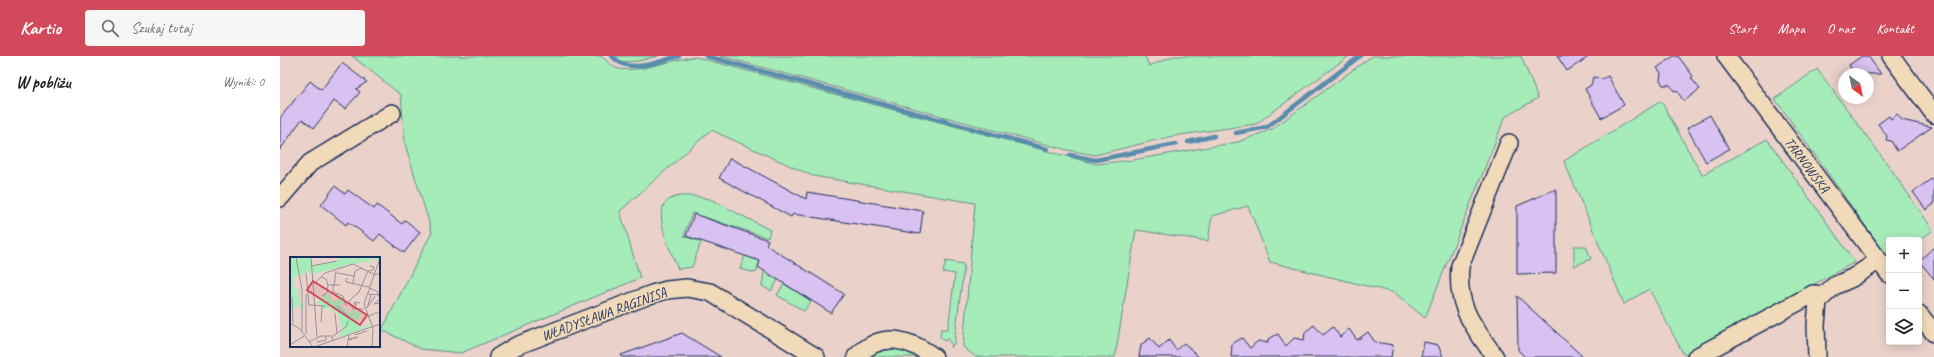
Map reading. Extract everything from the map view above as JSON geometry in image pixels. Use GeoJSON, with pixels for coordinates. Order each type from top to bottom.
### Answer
{"type":"FeatureCollection","features":[{"type":"Feature","properties":{"kind":"street","name":"TARNOWSKA"},"geometry":{"type":"LineString","coordinates":[[1726,56],[1888,273]]}},
{"type":"Feature","properties":{"kind":"street"},"geometry":{"type":"LineString","coordinates":[[1891,56],[1934,114]]}},
{"type":"Feature","properties":{"kind":"street"},"geometry":{"type":"LineString","coordinates":[[280,198],[310,163],[392,113]]}},
{"type":"Feature","properties":{"kind":"street"},"geometry":{"type":"LineString","coordinates":[[1496,357],[1463,306],[1459,292],[1459,279],[1460,266],[1509,143]]}},
{"type":"Feature","properties":{"kind":"street"},"geometry":{"type":"LineString","coordinates":[[1817,357],[1816,324],[1818,301],[1834,286],[1852,278],[1878,260]]}},
{"type":"Feature","properties":{"kind":"street","name":"WŁADYSŁAWA RAGINISA"},"geometry":{"type":"LineString","coordinates":[[498,357],[516,346],[652,294],[667,290],[687,288],[710,292],[816,357]]}},
{"type":"Feature","properties":{"kind":"street"},"geometry":{"type":"LineString","coordinates":[[1696,357],[1813,294],[1824,295]]}},
{"type":"Feature","properties":{"kind":"street"},"geometry":{"type":"LineString","coordinates":[[1922,318],[1934,333]]}},
{"type":"Feature","properties":{"kind":"street"},"geometry":{"type":"LineString","coordinates":[[856,357],[871,344],[887,339],[906,341],[934,357]]}},
{"type":"Feature","properties":{"kind":"green space"},"geometry":{"type":"Polygon","coordinates":[[[352,56],[601,56],[616,68],[623,70],[643,68],[696,57],[1096,164],[1133,160],[1238,142],[1272,129],[1372,56],[1521,56],[1538,98],[1505,117],[1425,318],[1395,293],[1270,262],[1248,206],[1212,216],[1208,241],[1136,230],[1115,357],[976,357],[963,347],[975,203],[813,176],[711,130],[620,211],[640,278],[461,353],[421,349],[382,330],[432,232],[405,144],[401,95],[352,56]]]}},
{"type":"Feature","properties":{"kind":"green space"},"geometry":{"type":"Polygon","coordinates":[[[616,56],[658,56],[638,61],[621,62],[616,56]]]}},
{"type":"Feature","properties":{"kind":"green space"},"geometry":{"type":"Polygon","coordinates":[[[720,56],[1145,56],[1149,66],[1174,56],[1349,56],[1256,124],[1173,136],[1095,155],[1067,150],[720,56]]]}},
{"type":"Feature","properties":{"kind":"green space"},"geometry":{"type":"Polygon","coordinates":[[[1817,69],[1838,97],[1838,104],[1843,104],[1891,169],[1933,230],[1922,239],[1922,237],[1886,237],[1886,255],[1775,99],[1817,69]]]}},
{"type":"Feature","properties":{"kind":"green space"},"geometry":{"type":"Polygon","coordinates":[[[1661,101],[1702,175],[1767,139],[1855,262],[1684,355],[1649,289],[1624,304],[1564,161],[1661,101]]]}},
{"type":"Feature","properties":{"kind":"green space"},"geometry":{"type":"Polygon","coordinates":[[[695,196],[710,199],[770,230],[768,238],[692,213],[684,236],[701,242],[692,267],[678,269],[667,242],[662,220],[662,210],[666,203],[675,197],[695,196]]]}},
{"type":"Feature","properties":{"kind":"green space"},"geometry":{"type":"Polygon","coordinates":[[[1574,246],[1586,246],[1591,259],[1574,266],[1574,246]]]}},
{"type":"Feature","properties":{"kind":"green space"},"geometry":{"type":"Polygon","coordinates":[[[745,256],[760,261],[756,273],[740,269],[745,256]]]}},
{"type":"Feature","properties":{"kind":"green space"},"geometry":{"type":"Polygon","coordinates":[[[946,261],[963,264],[964,266],[954,344],[950,348],[952,345],[947,339],[944,341],[940,337],[941,329],[948,329],[955,274],[943,272],[946,261]]]}},
{"type":"Feature","properties":{"kind":"green space"},"geometry":{"type":"Polygon","coordinates":[[[764,272],[778,280],[771,291],[762,286],[764,272]]]}},
{"type":"Feature","properties":{"kind":"green space"},"geometry":{"type":"Polygon","coordinates":[[[784,284],[811,301],[804,311],[777,295],[784,284]]]}},
{"type":"Feature","properties":{"kind":"green space"},"geometry":{"type":"Polygon","coordinates":[[[901,348],[920,357],[869,357],[885,349],[901,348]]]}},
{"type":"Feature","properties":{"kind":"building"},"geometry":{"type":"Polygon","coordinates":[[[1557,56],[1590,56],[1567,71],[1557,56]]]}},
{"type":"Feature","properties":{"kind":"building"},"geometry":{"type":"Polygon","coordinates":[[[1674,56],[1678,56],[1693,76],[1691,78],[1700,89],[1684,101],[1676,90],[1674,91],[1670,85],[1663,85],[1660,80],[1661,73],[1657,68],[1674,56]]]}},
{"type":"Feature","properties":{"kind":"building"},"geometry":{"type":"Polygon","coordinates":[[[1862,56],[1868,56],[1881,74],[1874,74],[1874,68],[1851,68],[1849,65],[1862,56]]]}},
{"type":"Feature","properties":{"kind":"building"},"geometry":{"type":"Polygon","coordinates":[[[342,63],[367,82],[356,89],[360,92],[345,109],[334,101],[314,128],[302,119],[280,150],[280,118],[310,81],[321,90],[342,63]]]}},
{"type":"Feature","properties":{"kind":"building"},"geometry":{"type":"Polygon","coordinates":[[[1608,76],[1624,105],[1601,118],[1585,89],[1591,85],[1593,77],[1602,79],[1608,76]]]}},
{"type":"Feature","properties":{"kind":"building"},"geometry":{"type":"Polygon","coordinates":[[[1897,114],[1902,120],[1932,127],[1897,151],[1891,141],[1886,140],[1887,136],[1878,124],[1889,116],[1891,119],[1897,114]]]}},
{"type":"Feature","properties":{"kind":"building"},"geometry":{"type":"Polygon","coordinates":[[[1710,115],[1729,149],[1706,162],[1687,128],[1710,115]]]}},
{"type":"Feature","properties":{"kind":"building"},"geometry":{"type":"Polygon","coordinates":[[[730,158],[806,199],[807,192],[923,211],[920,234],[793,214],[791,217],[719,178],[730,158]]]}},
{"type":"Feature","properties":{"kind":"building"},"geometry":{"type":"Polygon","coordinates":[[[1934,177],[1934,204],[1926,210],[1913,192],[1934,177]]]}},
{"type":"Feature","properties":{"kind":"building"},"geometry":{"type":"Polygon","coordinates":[[[335,186],[345,194],[348,190],[374,209],[377,205],[402,224],[405,220],[420,232],[404,253],[380,234],[374,241],[348,222],[346,225],[321,205],[335,186]]]}},
{"type":"Feature","properties":{"kind":"building"},"geometry":{"type":"Polygon","coordinates":[[[1556,189],[1556,273],[1517,274],[1517,206],[1556,189]]]}},
{"type":"Feature","properties":{"kind":"building"},"geometry":{"type":"Polygon","coordinates":[[[694,214],[768,240],[766,245],[844,294],[831,313],[758,267],[760,261],[686,236],[694,214]]]}},
{"type":"Feature","properties":{"kind":"building"},"geometry":{"type":"Polygon","coordinates":[[[1934,247],[1934,279],[1922,265],[1922,258],[1934,247]]]}},
{"type":"Feature","properties":{"kind":"building"},"geometry":{"type":"Polygon","coordinates":[[[1517,296],[1583,357],[1525,357],[1518,350],[1517,296]]]}},
{"type":"Feature","properties":{"kind":"building"},"geometry":{"type":"Polygon","coordinates":[[[1314,325],[1323,335],[1333,327],[1340,337],[1349,329],[1357,340],[1368,332],[1375,342],[1393,345],[1391,357],[1231,357],[1232,344],[1242,338],[1250,348],[1258,341],[1268,343],[1268,339],[1278,334],[1286,346],[1294,338],[1304,340],[1305,332],[1314,325]]]}},
{"type":"Feature","properties":{"kind":"building"},"geometry":{"type":"Polygon","coordinates":[[[682,333],[721,357],[622,357],[621,355],[682,333]]]}},
{"type":"Feature","properties":{"kind":"building"},"geometry":{"type":"Polygon","coordinates":[[[1150,338],[1159,349],[1169,340],[1176,350],[1184,343],[1199,357],[1139,357],[1141,345],[1150,338]]]}},
{"type":"Feature","properties":{"kind":"building"},"geometry":{"type":"Polygon","coordinates":[[[1424,342],[1438,345],[1443,357],[1421,357],[1424,342]]]}},
{"type":"Feature","properties":{"kind":"waterway"},"geometry":{"type":"LineString","coordinates":[[612,56],[619,62],[626,65],[635,66],[679,56]]}},
{"type":"Feature","properties":{"kind":"waterway"},"geometry":{"type":"LineString","coordinates":[[706,56],[1047,149]]}},
{"type":"Feature","properties":{"kind":"waterway"},"geometry":{"type":"LineString","coordinates":[[1236,133],[1267,127],[1360,56]]}},
{"type":"Feature","properties":{"kind":"waterway"},"geometry":{"type":"LineString","coordinates":[[1188,142],[1214,136]]}},
{"type":"Feature","properties":{"kind":"waterway"},"geometry":{"type":"LineString","coordinates":[[1070,155],[1096,160],[1176,144]]}}]}
